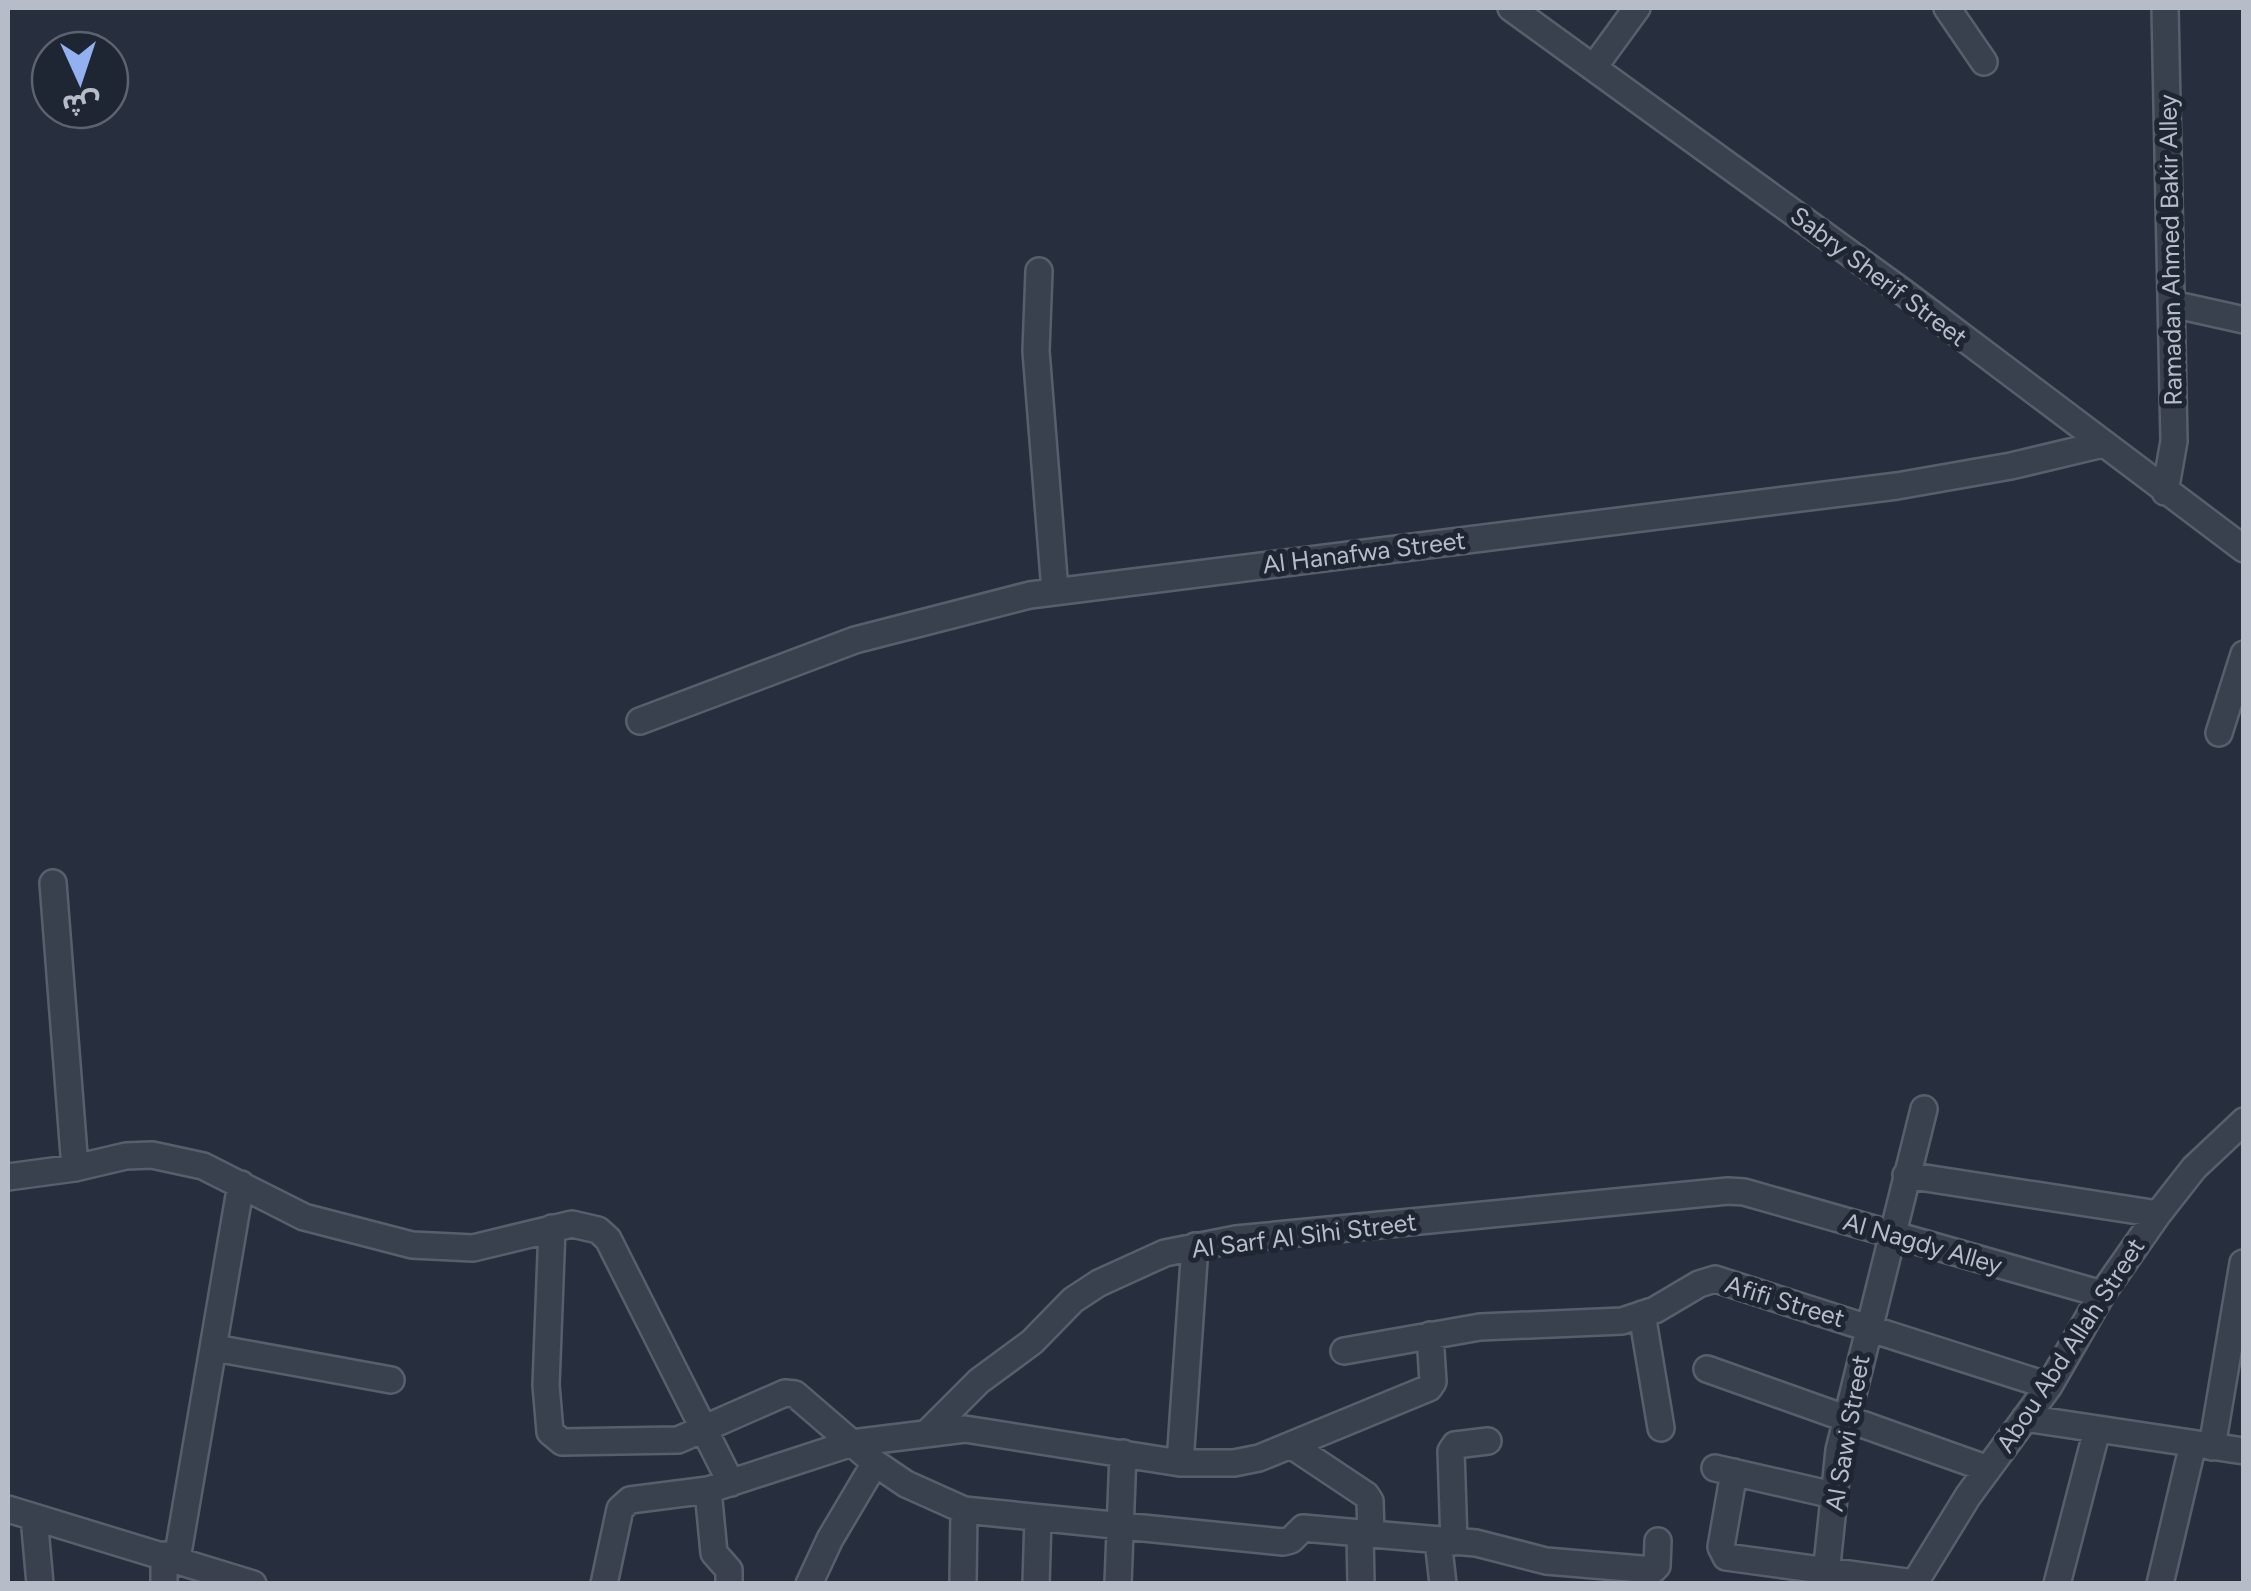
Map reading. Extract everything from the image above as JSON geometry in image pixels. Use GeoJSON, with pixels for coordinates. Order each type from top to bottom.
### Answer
{"type":"FeatureCollection","features":[{"type":"Feature","properties":{"kind":"street","name":"Sabry Sherif Street"},"geometry":{"type":"LineString","coordinates":[[1511,8],[1546,17],[1594,67],[2239,544]]}},
{"type":"Feature","properties":{"kind":"street"},"geometry":{"type":"LineString","coordinates":[[1594,67],[1638,8]]}},
{"type":"Feature","properties":{"kind":"street"},"geometry":{"type":"LineString","coordinates":[[1947,8],[1984,62]]}},
{"type":"Feature","properties":{"kind":"street","name":"Ramadan Ahmed Bakir Alley"},"geometry":{"type":"LineString","coordinates":[[2165,8],[2174,441],[2166,492]]}},
{"type":"Feature","properties":{"kind":"street"},"geometry":{"type":"LineString","coordinates":[[1039,271],[1036,350],[1055,591]]}},
{"type":"Feature","properties":{"kind":"street"},"geometry":{"type":"LineString","coordinates":[[2172,304],[2244,320]]}},
{"type":"Feature","properties":{"kind":"street","name":"Al Hanafwa Street"},"geometry":{"type":"LineString","coordinates":[[640,721],[855,640],[1055,591],[1897,486],[2011,466],[2103,444]]}},
{"type":"Feature","properties":{"kind":"street"},"geometry":{"type":"LineString","coordinates":[[2219,733],[2244,654]]}},
{"type":"Feature","properties":{"kind":"street"},"geometry":{"type":"LineString","coordinates":[[52,884],[75,1168]]}},
{"type":"Feature","properties":{"kind":"street","name":"Al Sawi Street"},"geometry":{"type":"LineString","coordinates":[[1826,1577],[1846,1418],[1924,1109]]}},
{"type":"Feature","properties":{"kind":"street","name":"Abou Abd Allah Street"},"geometry":{"type":"LineString","coordinates":[[1914,1583],[1988,1468],[2049,1386],[2102,1294],[2158,1214],[2194,1168],[2244,1121]]}},
{"type":"Feature","properties":{"kind":"street"},"geometry":{"type":"LineString","coordinates":[[8,1176],[152,1154],[203,1166],[304,1217],[412,1246],[474,1248],[552,1228],[585,1226],[608,1239],[705,1431],[719,1487],[714,1553],[729,1570],[729,1584]]}},
{"type":"Feature","properties":{"kind":"street"},"geometry":{"type":"LineString","coordinates":[[1906,1175],[2158,1214]]}},
{"type":"Feature","properties":{"kind":"street"},"geometry":{"type":"LineString","coordinates":[[164,1584],[214,1348],[241,1184]]}},
{"type":"Feature","properties":{"kind":"street","name":"Al Sarf Al Sihi Street"},"geometry":{"type":"LineString","coordinates":[[928,1434],[979,1381],[1032,1342],[1074,1300],[1130,1266],[1165,1253],[1236,1239],[1692,1192],[1744,1192]]}},
{"type":"Feature","properties":{"kind":"street","name":"Al Nagdy Alley"},"geometry":{"type":"LineString","coordinates":[[1744,1192],[2102,1294]]}},
{"type":"Feature","properties":{"kind":"street"},"geometry":{"type":"LineString","coordinates":[[552,1228],[546,1384],[550,1432],[562,1442],[661,1443],[705,1431],[785,1393],[803,1398],[875,1463],[906,1484],[964,1510],[1283,1542],[1304,1528],[1446,1541],[1503,1548],[1568,1573],[1630,1576],[1656,1569],[1658,1541]]}},
{"type":"Feature","properties":{"kind":"street"},"geometry":{"type":"LineString","coordinates":[[1180,1463],[1195,1246]]}},
{"type":"Feature","properties":{"kind":"street"},"geometry":{"type":"LineString","coordinates":[[2160,1584],[2236,1350],[2243,1263]]}},
{"type":"Feature","properties":{"kind":"street","name":"Afifi Street"},"geometry":{"type":"LineString","coordinates":[[1344,1352],[1480,1326],[1622,1320],[1642,1314],[1707,1280],[1715,1280],[2049,1386]]}},
{"type":"Feature","properties":{"kind":"street"},"geometry":{"type":"LineString","coordinates":[[1642,1314],[1661,1428]]}},
{"type":"Feature","properties":{"kind":"street"},"geometry":{"type":"LineString","coordinates":[[604,1584],[620,1509],[630,1500],[719,1487],[852,1442],[964,1429],[1180,1463],[1234,1463],[1291,1445],[1429,1388],[1433,1382],[1430,1335]]}},
{"type":"Feature","properties":{"kind":"street"},"geometry":{"type":"LineString","coordinates":[[214,1348],[391,1380]]}},
{"type":"Feature","properties":{"kind":"street"},"geometry":{"type":"LineString","coordinates":[[1707,1369],[1988,1468]]}},
{"type":"Feature","properties":{"kind":"street"},"geometry":{"type":"LineString","coordinates":[[2025,1418],[2244,1451]]}},
{"type":"Feature","properties":{"kind":"street"},"geometry":{"type":"LineString","coordinates":[[2057,1584],[2097,1430]]}},
{"type":"Feature","properties":{"kind":"street"},"geometry":{"type":"LineString","coordinates":[[1443,1584],[1451,1451],[1459,1444],[1488,1442]]}},
{"type":"Feature","properties":{"kind":"street"},"geometry":{"type":"LineString","coordinates":[[1291,1445],[1370,1501],[1360,1584]]}},
{"type":"Feature","properties":{"kind":"street"},"geometry":{"type":"LineString","coordinates":[[1118,1584],[1123,1453]]}},
{"type":"Feature","properties":{"kind":"street"},"geometry":{"type":"LineString","coordinates":[[809,1584],[830,1539],[875,1463]]}},
{"type":"Feature","properties":{"kind":"street"},"geometry":{"type":"LineString","coordinates":[[1834,1495],[1724,1470],[1723,1555],[1826,1577],[1914,1583]]}},
{"type":"Feature","properties":{"kind":"street"},"geometry":{"type":"LineString","coordinates":[[8,1510],[253,1584]]}},
{"type":"Feature","properties":{"kind":"street"},"geometry":{"type":"LineString","coordinates":[[963,1584],[964,1510]]}},
{"type":"Feature","properties":{"kind":"street"},"geometry":{"type":"LineString","coordinates":[[34,1517],[40,1584]]}},
{"type":"Feature","properties":{"kind":"street"},"geometry":{"type":"LineString","coordinates":[[1036,1584],[1038,1518]]}}]}
